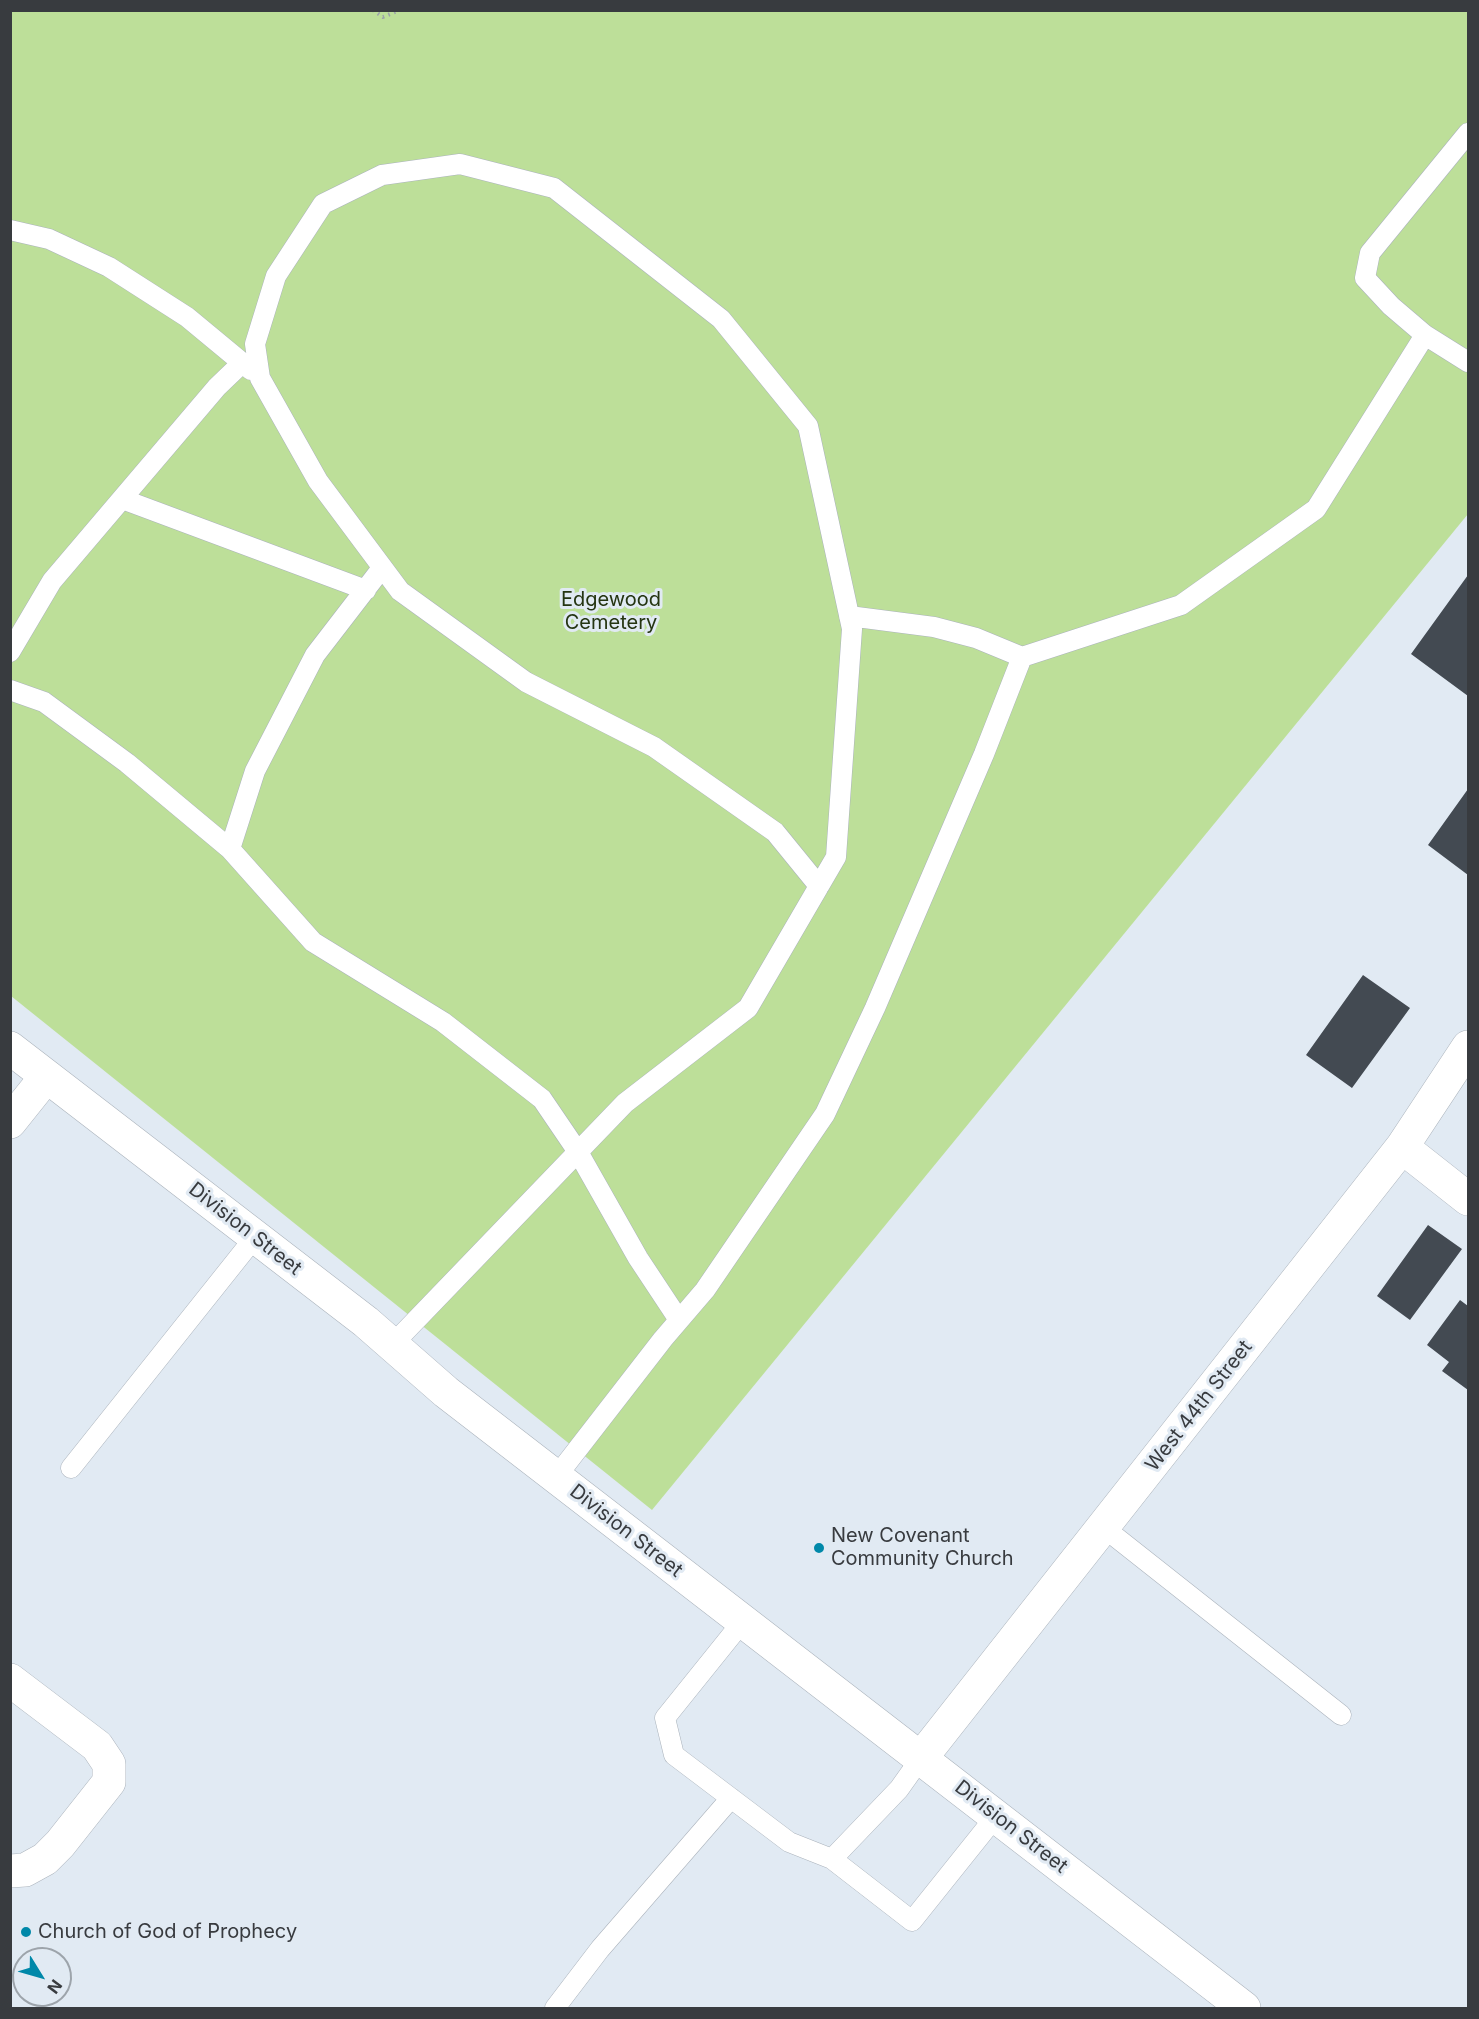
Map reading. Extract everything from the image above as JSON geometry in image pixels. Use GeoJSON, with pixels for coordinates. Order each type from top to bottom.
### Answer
{"type":"FeatureCollection","features":[{"type":"Feature","properties":{"kind":"street","name":"West 44th Street"},"geometry":{"type":"LineString","coordinates":[[921,1758],[1402,1147],[1468,1047]]}},
{"type":"Feature","properties":{"kind":"street","name":"Division Street"},"geometry":{"type":"LineString","coordinates":[[10,1048],[366,1322],[446,1392],[1245,2008]]}},
{"type":"Feature","properties":{"kind":"street"},"geometry":{"type":"LineString","coordinates":[[10,1122],[46,1077]]}},
{"type":"Feature","properties":{"kind":"street"},"geometry":{"type":"LineString","coordinates":[[1402,1147],[1468,1199]]}},
{"type":"Feature","properties":{"kind":"street"},"geometry":{"type":"LineString","coordinates":[[10,1680],[97,1746],[109,1764],[109,1782],[60,1844],[45,1859],[25,1870],[10,1871]]}},
{"type":"Feature","properties":{"kind":"lane"},"geometry":{"type":"LineString","coordinates":[[1468,133],[1370,254],[1365,278],[1390,306],[1425,335],[1468,362]]}},
{"type":"Feature","properties":{"kind":"lane"},"geometry":{"type":"LineString","coordinates":[[260,378],[255,344],[276,276],[324,204],[382,175],[460,164],[554,188],[722,319],[808,426],[852,629],[836,857],[748,1008],[625,1103],[392,1345]]}},
{"type":"Feature","properties":{"kind":"lane"},"geometry":{"type":"LineString","coordinates":[[10,230],[49,239],[109,267],[187,317],[260,378],[318,481],[400,591],[526,682],[654,747],[775,832],[819,886]]}},
{"type":"Feature","properties":{"kind":"lane"},"geometry":{"type":"LineString","coordinates":[[849,616],[934,627],[976,638],[1022,657],[1181,605],[1316,508],[1425,335]]}},
{"type":"Feature","properties":{"kind":"lane"},"geometry":{"type":"LineString","coordinates":[[10,652],[52,581],[217,387],[242,363]]}},
{"type":"Feature","properties":{"kind":"lane"},"geometry":{"type":"LineString","coordinates":[[122,499],[366,590]]}},
{"type":"Feature","properties":{"kind":"lane"},"geometry":{"type":"LineString","coordinates":[[230,849],[255,771],[315,655],[382,568]]}},
{"type":"Feature","properties":{"kind":"lane"},"geometry":{"type":"LineString","coordinates":[[556,1477],[705,1290],[825,1114],[875,1008],[1022,657]]}},
{"type":"Feature","properties":{"kind":"lane"},"geometry":{"type":"LineString","coordinates":[[10,690],[44,702],[127,763],[230,849],[313,942],[443,1022],[542,1099],[578,1152],[638,1258],[679,1320]]}},
{"type":"Feature","properties":{"kind":"lane"},"geometry":{"type":"LineString","coordinates":[[71,1468],[255,1237]]}},
{"type":"Feature","properties":{"kind":"lane"},"geometry":{"type":"LineString","coordinates":[[1103,1527],[1341,1715]]}},
{"type":"Feature","properties":{"kind":"lane"},"geometry":{"type":"LineString","coordinates":[[743,1621],[664,1719],[674,1755],[789,1842],[832,1859],[912,1921],[996,1816]]}},
{"type":"Feature","properties":{"kind":"lane"},"geometry":{"type":"LineString","coordinates":[[832,1859],[899,1789],[921,1758]]}},
{"type":"Feature","properties":{"kind":"lane"},"geometry":{"type":"LineString","coordinates":[[555,2008],[600,1949],[731,1798]]}},
{"type":"Feature","properties":{"kind":"path"},"geometry":{"type":"LineString","coordinates":[[373,10],[383,17],[400,10]]}},
{"type":"Feature","properties":{"kind":"green space","name":"Edgewood Cemetery"},"geometry":{"type":"Polygon","coordinates":[[[10,11],[1468,11],[1468,514],[652,1510],[11,996],[10,11]]]}},
{"type":"Feature","properties":{"kind":"building"},"geometry":{"type":"Polygon","coordinates":[[[1468,575],[1468,696],[1411,654],[1468,575]]]}},
{"type":"Feature","properties":{"kind":"building"},"geometry":{"type":"Polygon","coordinates":[[[1468,789],[1468,875],[1428,845],[1468,789]]]}},
{"type":"Feature","properties":{"kind":"building"},"geometry":{"type":"Polygon","coordinates":[[[1363,975],[1410,1008],[1352,1088],[1306,1055],[1363,975]]]}},
{"type":"Feature","properties":{"kind":"building"},"geometry":{"type":"Polygon","coordinates":[[[1428,1225],[1462,1249],[1410,1320],[1377,1296],[1428,1225]]]}},
{"type":"Feature","properties":{"kind":"building"},"geometry":{"type":"Polygon","coordinates":[[[1460,1300],[1468,1306],[1468,1390],[1442,1371],[1449,1362],[1427,1345],[1460,1300]]]}},
{"type":"Feature","properties":{"kind":"place","name":"New Covenant Community Church"},"geometry":{"type":"Point","coordinates":[819,1548]}},
{"type":"Feature","properties":{"kind":"place","name":"Church of God of Prophecy"},"geometry":{"type":"Point","coordinates":[26,1932]}}]}
